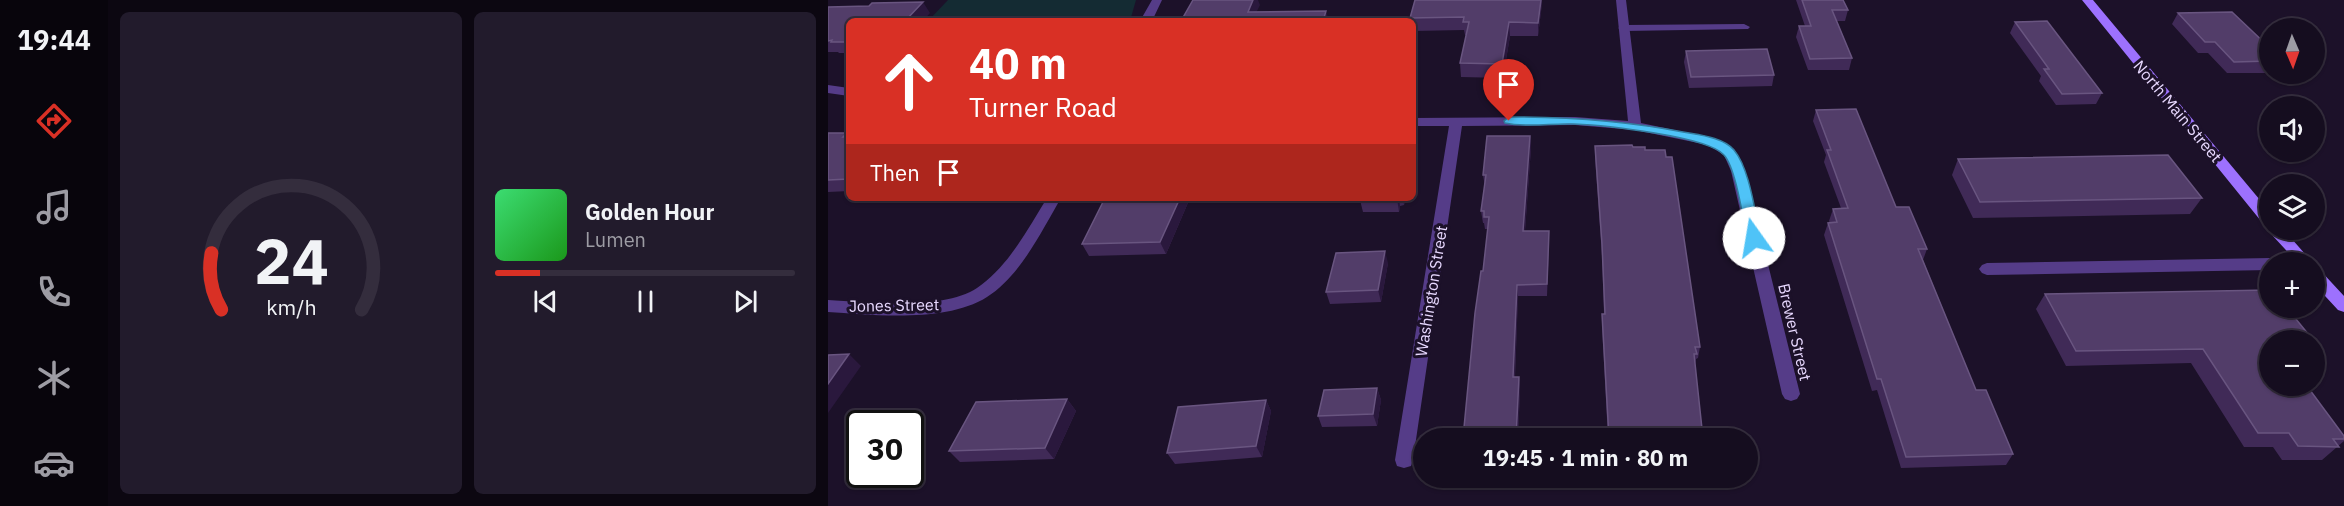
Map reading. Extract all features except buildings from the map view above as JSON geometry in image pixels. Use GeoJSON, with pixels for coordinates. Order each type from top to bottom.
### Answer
{"type":"FeatureCollection","features":[{"type":"Feature","properties":{"kind":"main road","name":"North Main Street"},"geometry":{"type":"LineString","coordinates":[[2087,0],[2259,209]]}},
{"type":"Feature","properties":{"kind":"main road"},"geometry":{"type":"LineString","coordinates":[[2285,240],[2296,252]]}},
{"type":"Feature","properties":{"kind":"main road"},"geometry":{"type":"LineString","coordinates":[[2325,285],[2344,306]]}},
{"type":"Feature","properties":{"kind":"street"},"geometry":{"type":"LineString","coordinates":[[1148,18],[1157,0]]}},
{"type":"Feature","properties":{"kind":"street"},"geometry":{"type":"LineString","coordinates":[[1621,0],[1635,126]]}},
{"type":"Feature","properties":{"kind":"street"},"geometry":{"type":"LineString","coordinates":[[1624,28],[1744,27]]}},
{"type":"Feature","properties":{"kind":"street"},"geometry":{"type":"LineString","coordinates":[[828,89],[846,92]]}},
{"type":"Feature","properties":{"kind":"street","name":"Brewer Street"},"geometry":{"type":"LineString","coordinates":[[1416,123],[1575,121],[1635,126],[1712,142],[1729,152],[1738,171],[1791,394]]}},
{"type":"Feature","properties":{"kind":"street","name":"Washington Street"},"geometry":{"type":"LineString","coordinates":[[1404,460],[1456,122]]}},
{"type":"Feature","properties":{"kind":"street","name":"Jones Street"},"geometry":{"type":"LineString","coordinates":[[828,306],[927,307],[957,303],[981,294],[1015,261],[1052,201]]}},
{"type":"Feature","properties":{"kind":"street"},"geometry":{"type":"LineString","coordinates":[[1987,269],[2259,264]]}},
{"type":"Feature","properties":{"kind":"shaded area"},"geometry":{"type":"Polygon","coordinates":[[[948,0],[1136,0],[1131,18],[931,18],[948,0]]]}},
{"type":"Feature","properties":{"kind":"route"},"geometry":{"type":"LineString","coordinates":[[1509,121],[1575,121],[1635,126],[1712,142],[1729,152],[1738,171],[1754,238]]}}]}
